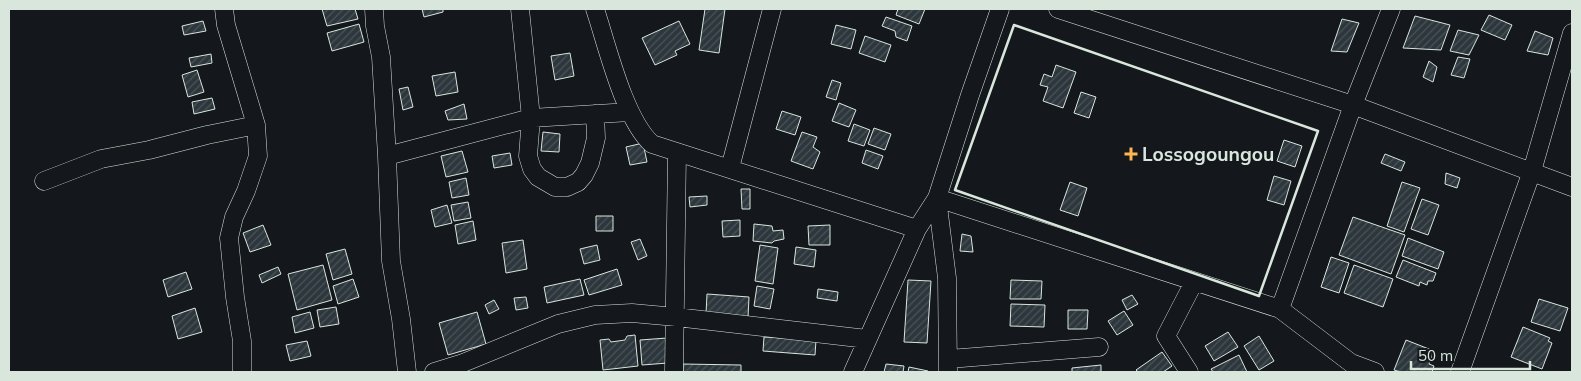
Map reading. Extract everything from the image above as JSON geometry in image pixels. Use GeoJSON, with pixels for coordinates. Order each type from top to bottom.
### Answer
{"type":"FeatureCollection","features":[{"type":"Feature","properties":{"kind":"street"},"geometry":{"type":"LineString","coordinates":[[224,9],[226,25],[256,125],[258,156],[246,191],[234,217],[229,238],[242,341],[242,372]]}},
{"type":"Feature","properties":{"kind":"street"},"geometry":{"type":"LineString","coordinates":[[374,9],[381,57],[391,261],[401,319],[407,372]]}},
{"type":"Feature","properties":{"kind":"street"},"geometry":{"type":"LineString","coordinates":[[520,9],[531,118],[528,156],[532,169],[538,177],[555,187],[567,187],[578,182],[590,163],[596,138],[595,114]]}},
{"type":"Feature","properties":{"kind":"street"},"geometry":{"type":"LineString","coordinates":[[596,9],[630,112],[645,138],[652,144],[917,229]]}},
{"type":"Feature","properties":{"kind":"street"},"geometry":{"type":"LineString","coordinates":[[730,168],[772,9]]}},
{"type":"Feature","properties":{"kind":"street"},"geometry":{"type":"LineString","coordinates":[[853,372],[917,229],[937,198],[1000,9]]}},
{"type":"Feature","properties":{"kind":"street"},"geometry":{"type":"LineString","coordinates":[[1058,9],[1353,105],[1572,187]]}},
{"type":"Feature","properties":{"kind":"street"},"geometry":{"type":"LineString","coordinates":[[1280,309],[1353,105],[1391,9]]}},
{"type":"Feature","properties":{"kind":"street"},"geometry":{"type":"LineString","coordinates":[[1460,372],[1532,171],[1572,33]]}},
{"type":"Feature","properties":{"kind":"street"},"geometry":{"type":"LineString","coordinates":[[387,156],[531,118],[630,112]]}},
{"type":"Feature","properties":{"kind":"street"},"geometry":{"type":"LineString","coordinates":[[44,181],[100,159],[149,150],[256,125]]}},
{"type":"Feature","properties":{"kind":"street"},"geometry":{"type":"LineString","coordinates":[[674,372],[677,152]]}},
{"type":"Feature","properties":{"kind":"street"},"geometry":{"type":"LineString","coordinates":[[937,198],[1280,309],[1354,368],[1375,372]]}},
{"type":"Feature","properties":{"kind":"street"},"geometry":{"type":"LineString","coordinates":[[937,198],[947,278],[948,365],[1099,347]]}},
{"type":"Feature","properties":{"kind":"street"},"geometry":{"type":"LineString","coordinates":[[1189,372],[1166,336],[1194,282]]}},
{"type":"Feature","properties":{"kind":"street"},"geometry":{"type":"LineString","coordinates":[[434,372],[463,363],[558,324],[594,315],[632,313],[676,316],[867,339]]}},
{"type":"Feature","properties":{"kind":"building"},"geometry":{"type":"Polygon","coordinates":[[[322,9],[355,9],[358,19],[327,26],[322,9]]]}},
{"type":"Feature","properties":{"kind":"building"},"geometry":{"type":"Polygon","coordinates":[[[422,9],[443,9],[443,12],[424,17],[422,9]]]}},
{"type":"Feature","properties":{"kind":"building"},"geometry":{"type":"Polygon","coordinates":[[[705,9],[725,9],[719,53],[699,50],[705,9]]]}},
{"type":"Feature","properties":{"kind":"building"},"geometry":{"type":"Polygon","coordinates":[[[898,9],[925,9],[919,24],[896,15],[898,9]]]}},
{"type":"Feature","properties":{"kind":"building"},"geometry":{"type":"Polygon","coordinates":[[[1489,15],[1512,25],[1505,40],[1481,30],[1489,15]]]}},
{"type":"Feature","properties":{"kind":"building"},"geometry":{"type":"Polygon","coordinates":[[[1415,16],[1450,25],[1441,50],[1403,48],[1415,16]]]}},
{"type":"Feature","properties":{"kind":"building"},"geometry":{"type":"Polygon","coordinates":[[[886,17],[912,26],[907,41],[896,37],[895,31],[882,26],[886,17]]]}},
{"type":"Feature","properties":{"kind":"building"},"geometry":{"type":"Polygon","coordinates":[[[1342,19],[1359,23],[1347,52],[1331,51],[1342,19]]]}},
{"type":"Feature","properties":{"kind":"building"},"geometry":{"type":"Polygon","coordinates":[[[203,21],[206,31],[184,35],[182,26],[203,21]]]}},
{"type":"Feature","properties":{"kind":"building"},"geometry":{"type":"Polygon","coordinates":[[[679,21],[690,44],[675,51],[677,55],[655,65],[642,38],[679,21]]]}},
{"type":"Feature","properties":{"kind":"building"},"geometry":{"type":"Polygon","coordinates":[[[359,24],[364,42],[332,51],[327,33],[359,24]]]}},
{"type":"Feature","properties":{"kind":"building"},"geometry":{"type":"Polygon","coordinates":[[[836,25],[856,30],[851,49],[831,44],[836,25]]]}},
{"type":"Feature","properties":{"kind":"building"},"geometry":{"type":"Polygon","coordinates":[[[1458,30],[1479,35],[1469,55],[1450,51],[1458,30]]]}},
{"type":"Feature","properties":{"kind":"building"},"geometry":{"type":"Polygon","coordinates":[[[1535,31],[1553,38],[1548,55],[1527,51],[1535,31]]]}},
{"type":"Feature","properties":{"kind":"building"},"geometry":{"type":"Polygon","coordinates":[[[865,36],[891,45],[885,62],[859,53],[865,36]]]}},
{"type":"Feature","properties":{"kind":"building"},"geometry":{"type":"Polygon","coordinates":[[[570,53],[574,76],[555,80],[551,56],[570,53]]]}},
{"type":"Feature","properties":{"kind":"building"},"geometry":{"type":"Polygon","coordinates":[[[211,54],[212,63],[191,67],[189,58],[211,54]]]}},
{"type":"Feature","properties":{"kind":"building"},"geometry":{"type":"Polygon","coordinates":[[[1458,57],[1470,59],[1464,78],[1451,75],[1458,57]]]}},
{"type":"Feature","properties":{"kind":"building"},"geometry":{"type":"Polygon","coordinates":[[[1429,61],[1437,67],[1433,82],[1423,77],[1429,61]]]}},
{"type":"Feature","properties":{"kind":"building"},"geometry":{"type":"Polygon","coordinates":[[[1056,65],[1076,72],[1063,108],[1043,101],[1048,87],[1040,85],[1044,74],[1052,77],[1056,65]]]}},
{"type":"Feature","properties":{"kind":"building"},"geometry":{"type":"Polygon","coordinates":[[[197,70],[204,92],[188,97],[182,75],[197,70]]]}},
{"type":"Feature","properties":{"kind":"building"},"geometry":{"type":"Polygon","coordinates":[[[455,72],[458,92],[436,96],[432,76],[455,72]]]}},
{"type":"Feature","properties":{"kind":"building"},"geometry":{"type":"Polygon","coordinates":[[[832,80],[841,83],[836,100],[826,97],[832,80]]]}},
{"type":"Feature","properties":{"kind":"building"},"geometry":{"type":"Polygon","coordinates":[[[408,87],[413,107],[403,110],[399,89],[408,87]]]}},
{"type":"Feature","properties":{"kind":"building"},"geometry":{"type":"Polygon","coordinates":[[[1081,92],[1096,97],[1089,118],[1074,113],[1081,92]]]}},
{"type":"Feature","properties":{"kind":"building"},"geometry":{"type":"Polygon","coordinates":[[[212,98],[215,109],[194,114],[192,102],[212,98]]]}},
{"type":"Feature","properties":{"kind":"building"},"geometry":{"type":"Polygon","coordinates":[[[839,103],[856,110],[849,127],[832,121],[839,103]]]}},
{"type":"Feature","properties":{"kind":"building"},"geometry":{"type":"Polygon","coordinates":[[[464,104],[467,119],[448,120],[445,111],[464,104]]]}},
{"type":"Feature","properties":{"kind":"building"},"geometry":{"type":"Polygon","coordinates":[[[782,111],[801,117],[795,135],[776,129],[782,111]]]}},
{"type":"Feature","properties":{"kind":"building"},"geometry":{"type":"Polygon","coordinates":[[[854,124],[870,130],[864,146],[848,141],[854,124]]]}},
{"type":"Feature","properties":{"kind":"building"},"geometry":{"type":"Polygon","coordinates":[[[874,128],[891,134],[885,150],[868,144],[874,128]]]}},
{"type":"Feature","properties":{"kind":"building"},"geometry":{"type":"Polygon","coordinates":[[[543,132],[560,134],[559,152],[541,151],[543,132]]]}},
{"type":"Feature","properties":{"kind":"building"},"geometry":{"type":"Polygon","coordinates":[[[802,132],[817,137],[813,147],[820,152],[813,169],[791,161],[802,132]]]}},
{"type":"Feature","properties":{"kind":"building"},"geometry":{"type":"Polygon","coordinates":[[[1284,140],[1302,146],[1295,167],[1277,161],[1284,140]]]}},
{"type":"Feature","properties":{"kind":"building"},"geometry":{"type":"Polygon","coordinates":[[[643,143],[647,162],[630,165],[626,147],[643,143]]]}},
{"type":"Feature","properties":{"kind":"building"},"geometry":{"type":"Polygon","coordinates":[[[866,150],[883,156],[878,169],[862,163],[866,150]]]}},
{"type":"Feature","properties":{"kind":"building"},"geometry":{"type":"Polygon","coordinates":[[[462,151],[468,172],[446,177],[441,156],[462,151]]]}},
{"type":"Feature","properties":{"kind":"building"},"geometry":{"type":"Polygon","coordinates":[[[510,153],[512,165],[494,168],[492,156],[510,153]]]}},
{"type":"Feature","properties":{"kind":"building"},"geometry":{"type":"Polygon","coordinates":[[[1385,154],[1405,162],[1401,171],[1381,163],[1385,154]]]}},
{"type":"Feature","properties":{"kind":"building"},"geometry":{"type":"Polygon","coordinates":[[[1446,173],[1460,178],[1457,188],[1445,184],[1446,173]]]}},
{"type":"Feature","properties":{"kind":"building"},"geometry":{"type":"Polygon","coordinates":[[[1274,176],[1291,181],[1284,205],[1267,200],[1274,176]]]}},
{"type":"Feature","properties":{"kind":"building"},"geometry":{"type":"Polygon","coordinates":[[[466,178],[469,195],[452,198],[449,182],[466,178]]]}},
{"type":"Feature","properties":{"kind":"building"},"geometry":{"type":"Polygon","coordinates":[[[1070,182],[1087,188],[1078,216],[1060,210],[1070,182]]]}},
{"type":"Feature","properties":{"kind":"building"},"geometry":{"type":"Polygon","coordinates":[[[1402,182],[1420,188],[1404,232],[1387,226],[1402,182]]]}},
{"type":"Feature","properties":{"kind":"building"},"geometry":{"type":"Polygon","coordinates":[[[741,189],[750,189],[750,209],[742,209],[741,189]]]}},
{"type":"Feature","properties":{"kind":"building"},"geometry":{"type":"Polygon","coordinates":[[[707,196],[707,205],[690,207],[689,197],[707,196]]]}},
{"type":"Feature","properties":{"kind":"building"},"geometry":{"type":"Polygon","coordinates":[[[1422,199],[1439,205],[1428,235],[1411,229],[1422,199]]]}},
{"type":"Feature","properties":{"kind":"building"},"geometry":{"type":"Polygon","coordinates":[[[468,202],[471,218],[454,221],[451,205],[468,202]]]}},
{"type":"Feature","properties":{"kind":"building"},"geometry":{"type":"Polygon","coordinates":[[[447,205],[452,223],[435,227],[431,210],[447,205]]]}},
{"type":"Feature","properties":{"kind":"building"},"geometry":{"type":"Polygon","coordinates":[[[596,216],[613,216],[613,231],[596,231],[596,216]]]}},
{"type":"Feature","properties":{"kind":"building"},"geometry":{"type":"Polygon","coordinates":[[[1353,217],[1405,235],[1391,274],[1339,255],[1353,217]]]}},
{"type":"Feature","properties":{"kind":"building"},"geometry":{"type":"Polygon","coordinates":[[[740,220],[740,236],[723,237],[722,221],[740,220]]]}},
{"type":"Feature","properties":{"kind":"building"},"geometry":{"type":"Polygon","coordinates":[[[473,221],[476,240],[458,244],[455,225],[473,221]]]}},
{"type":"Feature","properties":{"kind":"building"},"geometry":{"type":"Polygon","coordinates":[[[754,224],[772,226],[773,231],[783,230],[784,239],[772,243],[753,241],[754,224]]]}},
{"type":"Feature","properties":{"kind":"building"},"geometry":{"type":"Polygon","coordinates":[[[263,225],[271,245],[250,252],[243,233],[263,225]]]}},
{"type":"Feature","properties":{"kind":"building"},"geometry":{"type":"Polygon","coordinates":[[[830,225],[830,245],[809,245],[808,226],[830,225]]]}},
{"type":"Feature","properties":{"kind":"building"},"geometry":{"type":"Polygon","coordinates":[[[962,234],[971,236],[973,252],[960,251],[962,234]]]}},
{"type":"Feature","properties":{"kind":"building"},"geometry":{"type":"Polygon","coordinates":[[[1408,238],[1444,252],[1438,269],[1402,256],[1408,238]]]}},
{"type":"Feature","properties":{"kind":"building"},"geometry":{"type":"Polygon","coordinates":[[[640,239],[647,256],[638,260],[631,242],[640,239]]]}},
{"type":"Feature","properties":{"kind":"building"},"geometry":{"type":"Polygon","coordinates":[[[523,240],[527,269],[506,273],[502,243],[523,240]]]}},
{"type":"Feature","properties":{"kind":"building"},"geometry":{"type":"Polygon","coordinates":[[[597,245],[600,260],[584,264],[580,249],[597,245]]]}},
{"type":"Feature","properties":{"kind":"building"},"geometry":{"type":"Polygon","coordinates":[[[760,245],[778,248],[773,284],[755,281],[760,245]]]}},
{"type":"Feature","properties":{"kind":"building"},"geometry":{"type":"Polygon","coordinates":[[[796,247],[816,250],[814,267],[794,264],[796,247]]]}},
{"type":"Feature","properties":{"kind":"building"},"geometry":{"type":"Polygon","coordinates":[[[345,249],[352,274],[333,280],[326,254],[345,249]]]}},
{"type":"Feature","properties":{"kind":"building"},"geometry":{"type":"Polygon","coordinates":[[[1331,257],[1349,263],[1339,293],[1321,287],[1331,257]]]}},
{"type":"Feature","properties":{"kind":"building"},"geometry":{"type":"Polygon","coordinates":[[[1403,260],[1436,273],[1433,281],[1428,281],[1427,285],[1420,282],[1419,286],[1396,277],[1403,260]]]}},
{"type":"Feature","properties":{"kind":"building"},"geometry":{"type":"Polygon","coordinates":[[[323,265],[332,300],[297,310],[288,274],[323,265]]]}},
{"type":"Feature","properties":{"kind":"building"},"geometry":{"type":"Polygon","coordinates":[[[1354,265],[1393,279],[1383,307],[1344,293],[1354,265]]]}},
{"type":"Feature","properties":{"kind":"building"},"geometry":{"type":"Polygon","coordinates":[[[278,267],[281,274],[262,283],[259,275],[278,267]]]}},
{"type":"Feature","properties":{"kind":"building"},"geometry":{"type":"Polygon","coordinates":[[[617,269],[622,285],[589,295],[584,280],[617,269]]]}},
{"type":"Feature","properties":{"kind":"building"},"geometry":{"type":"Polygon","coordinates":[[[186,272],[192,289],[168,297],[163,280],[186,272]]]}},
{"type":"Feature","properties":{"kind":"building"},"geometry":{"type":"Polygon","coordinates":[[[353,279],[359,297],[338,304],[333,286],[353,279]]]}},
{"type":"Feature","properties":{"kind":"building"},"geometry":{"type":"Polygon","coordinates":[[[580,279],[584,295],[547,303],[544,287],[580,279]]]}},
{"type":"Feature","properties":{"kind":"building"},"geometry":{"type":"Polygon","coordinates":[[[908,280],[931,281],[927,343],[904,342],[908,280]]]}},
{"type":"Feature","properties":{"kind":"building"},"geometry":{"type":"Polygon","coordinates":[[[1011,280],[1042,281],[1041,299],[1010,299],[1011,280]]]}},
{"type":"Feature","properties":{"kind":"building"},"geometry":{"type":"Polygon","coordinates":[[[757,286],[774,289],[770,309],[754,306],[757,286]]]}},
{"type":"Feature","properties":{"kind":"building"},"geometry":{"type":"Polygon","coordinates":[[[818,289],[838,292],[837,301],[817,298],[818,289]]]}},
{"type":"Feature","properties":{"kind":"building"},"geometry":{"type":"Polygon","coordinates":[[[707,294],[749,297],[748,317],[706,314],[707,294]]]}},
{"type":"Feature","properties":{"kind":"building"},"geometry":{"type":"Polygon","coordinates":[[[1132,295],[1138,304],[1127,310],[1122,300],[1132,295]]]}},
{"type":"Feature","properties":{"kind":"building"},"geometry":{"type":"Polygon","coordinates":[[[526,297],[528,308],[516,310],[514,298],[526,297]]]}},
{"type":"Feature","properties":{"kind":"building"},"geometry":{"type":"Polygon","coordinates":[[[1539,299],[1568,308],[1560,331],[1531,322],[1539,299]]]}},
{"type":"Feature","properties":{"kind":"building"},"geometry":{"type":"Polygon","coordinates":[[[494,300],[499,309],[489,314],[485,305],[494,300]]]}},
{"type":"Feature","properties":{"kind":"building"},"geometry":{"type":"Polygon","coordinates":[[[1011,304],[1045,305],[1044,327],[1010,326],[1011,304]]]}},
{"type":"Feature","properties":{"kind":"building"},"geometry":{"type":"Polygon","coordinates":[[[336,307],[339,324],[320,327],[317,310],[336,307]]]}},
{"type":"Feature","properties":{"kind":"building"},"geometry":{"type":"Polygon","coordinates":[[[195,308],[202,332],[178,339],[172,316],[195,308]]]}},
{"type":"Feature","properties":{"kind":"building"},"geometry":{"type":"Polygon","coordinates":[[[1068,310],[1088,310],[1087,329],[1068,329],[1068,310]]]}},
{"type":"Feature","properties":{"kind":"building"},"geometry":{"type":"Polygon","coordinates":[[[1124,311],[1133,325],[1117,335],[1108,321],[1124,311]]]}},
{"type":"Feature","properties":{"kind":"building"},"geometry":{"type":"Polygon","coordinates":[[[310,312],[314,328],[295,333],[292,317],[310,312]]]}},
{"type":"Feature","properties":{"kind":"building"},"geometry":{"type":"Polygon","coordinates":[[[477,312],[486,344],[448,355],[439,323],[477,312]]]}},
{"type":"Feature","properties":{"kind":"building"},"geometry":{"type":"Polygon","coordinates":[[[1523,327],[1550,338],[1548,341],[1552,343],[1542,369],[1511,357],[1523,327]]]}},
{"type":"Feature","properties":{"kind":"building"},"geometry":{"type":"Polygon","coordinates":[[[1228,332],[1238,347],[1214,361],[1205,346],[1228,332]]]}},
{"type":"Feature","properties":{"kind":"building"},"geometry":{"type":"Polygon","coordinates":[[[635,335],[638,366],[603,370],[600,340],[609,339],[611,342],[625,340],[627,336],[635,335]]]}},
{"type":"Feature","properties":{"kind":"building"},"geometry":{"type":"Polygon","coordinates":[[[1259,336],[1274,361],[1259,370],[1244,346],[1259,336]]]}},
{"type":"Feature","properties":{"kind":"building"},"geometry":{"type":"Polygon","coordinates":[[[764,337],[816,340],[815,355],[763,351],[764,337]]]}},
{"type":"Feature","properties":{"kind":"building"},"geometry":{"type":"Polygon","coordinates":[[[667,338],[668,363],[642,365],[640,340],[667,338]]]}},
{"type":"Feature","properties":{"kind":"building"},"geometry":{"type":"Polygon","coordinates":[[[1406,340],[1434,351],[1429,364],[1434,366],[1432,372],[1401,372],[1394,370],[1406,340]]]}},
{"type":"Feature","properties":{"kind":"building"},"geometry":{"type":"Polygon","coordinates":[[[307,341],[311,356],[290,361],[286,345],[307,341]]]}},
{"type":"Feature","properties":{"kind":"building"},"geometry":{"type":"Polygon","coordinates":[[[1162,352],[1172,366],[1163,372],[1138,372],[1136,370],[1162,352]]]}},
{"type":"Feature","properties":{"kind":"building"},"geometry":{"type":"Polygon","coordinates":[[[1239,355],[1247,372],[1213,372],[1211,369],[1239,355]]]}},
{"type":"Feature","properties":{"kind":"building"},"geometry":{"type":"Polygon","coordinates":[[[683,364],[741,365],[741,372],[683,372],[683,364]]]}},
{"type":"Feature","properties":{"kind":"building"},"geometry":{"type":"Polygon","coordinates":[[[886,364],[904,366],[903,372],[884,372],[886,364]]]}},
{"type":"Feature","properties":{"kind":"building"},"geometry":{"type":"Polygon","coordinates":[[[1101,365],[1101,372],[1072,372],[1072,368],[1101,365]]]}},
{"type":"Feature","properties":{"kind":"building"},"geometry":{"type":"Polygon","coordinates":[[[909,367],[928,371],[928,372],[908,372],[909,367]]]}},
{"type":"Feature","properties":{"kind":"wall"},"geometry":{"type":"LineString","coordinates":[[1014,25],[1318,131],[1259,296],[955,190],[1014,25]]}},
{"type":"Feature","properties":{"kind":"place","name":"Lossogoungou"},"geometry":{"type":"Point","coordinates":[1131,154]}}]}
